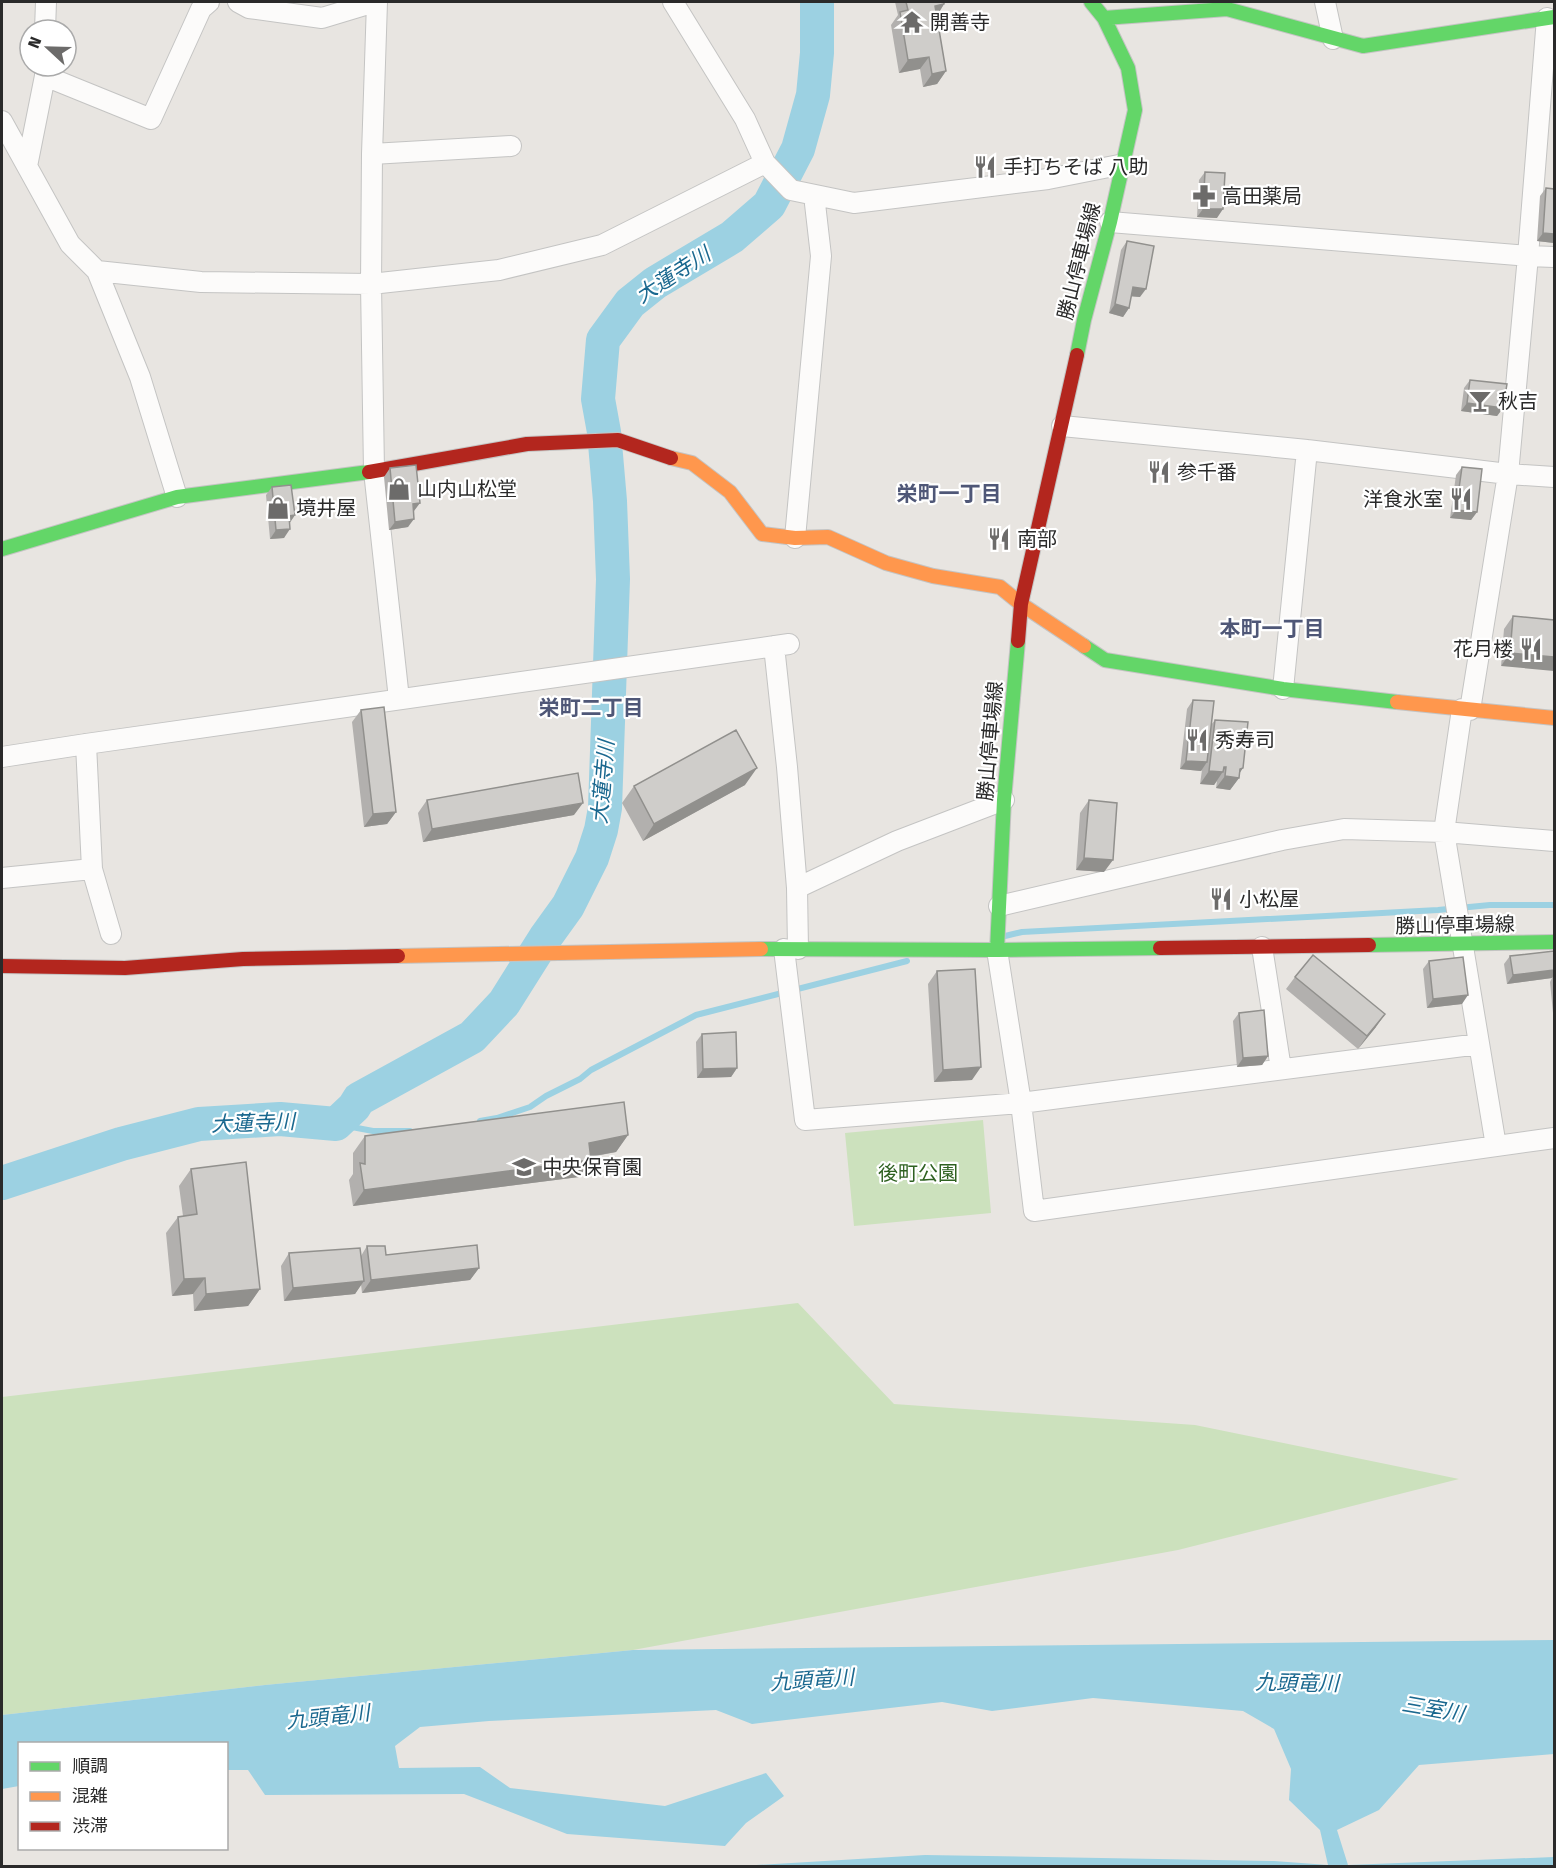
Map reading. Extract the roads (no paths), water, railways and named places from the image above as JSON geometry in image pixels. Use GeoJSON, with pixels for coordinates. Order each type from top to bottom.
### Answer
{"type":"FeatureCollection","features":[{"type":"Feature","properties":{"kind":"street"},"geometry":{"type":"LineString","coordinates":[[45,2],[45,18]]}},
{"type":"Feature","properties":{"kind":"street"},"geometry":{"type":"LineString","coordinates":[[61,78],[152,119],[201,9],[209,2]]}},
{"type":"Feature","properties":{"kind":"street"},"geometry":{"type":"LineString","coordinates":[[238,2],[249,8],[322,18],[376,2],[371,284],[374,471],[399,699]]}},
{"type":"Feature","properties":{"kind":"street"},"geometry":{"type":"LineString","coordinates":[[673,2],[745,119],[765,163],[791,190],[854,203],[1048,179],[1124,164]]}},
{"type":"Feature","properties":{"kind":"street","name":"勝山停車場線"},"geometry":{"type":"LineString","coordinates":[[1091,2],[1104,18],[1128,68],[1135,110],[1110,222],[1084,320],[1021,604],[1004,800],[997,950],[1554,942]]}},
{"type":"Feature","properties":{"kind":"street"},"geometry":{"type":"LineString","coordinates":[[1325,2],[1333,39]]}},
{"type":"Feature","properties":{"kind":"street"},"geometry":{"type":"LineString","coordinates":[[1104,18],[1224,5],[1363,46],[1551,18],[1508,474],[1444,832],[1496,1146]]}},
{"type":"Feature","properties":{"kind":"street"},"geometry":{"type":"LineString","coordinates":[[27,166],[44,78]]}},
{"type":"Feature","properties":{"kind":"street"},"geometry":{"type":"LineString","coordinates":[[2,121],[70,244],[97,271],[140,377],[177,497]]}},
{"type":"Feature","properties":{"kind":"street"},"geometry":{"type":"LineString","coordinates":[[372,154],[512,146]]}},
{"type":"Feature","properties":{"kind":"street"},"geometry":{"type":"LineString","coordinates":[[97,271],[201,282],[371,284],[499,270],[602,245],[765,163]]}},
{"type":"Feature","properties":{"kind":"street"},"geometry":{"type":"LineString","coordinates":[[795,538],[821,256],[814,195]]}},
{"type":"Feature","properties":{"kind":"street"},"geometry":{"type":"LineString","coordinates":[[1110,222],[1554,257]]}},
{"type":"Feature","properties":{"kind":"street"},"geometry":{"type":"LineString","coordinates":[[1062,426],[1554,477]]}},
{"type":"Feature","properties":{"kind":"street"},"geometry":{"type":"LineString","coordinates":[[2,549],[177,497],[374,471],[527,444],[618,440],[660,455],[692,463],[730,492],[762,534],[795,538],[828,537],[886,563],[933,576],[1000,587],[1021,604],[1105,660],[1283,688],[1554,718]]}},
{"type":"Feature","properties":{"kind":"street"},"geometry":{"type":"LineString","coordinates":[[1283,688],[1307,450]]}},
{"type":"Feature","properties":{"kind":"street"},"geometry":{"type":"LineString","coordinates":[[2,757],[781,645],[787,767],[797,888],[791,949],[805,1120],[1021,1103],[1479,1044]]}},
{"type":"Feature","properties":{"kind":"street"},"geometry":{"type":"LineString","coordinates":[[86,744],[92,869],[111,934]]}},
{"type":"Feature","properties":{"kind":"street"},"geometry":{"type":"LineString","coordinates":[[797,888],[897,842],[1004,800]]}},
{"type":"Feature","properties":{"kind":"street"},"geometry":{"type":"LineString","coordinates":[[999,906],[1282,840],[1344,829],[1444,832],[1554,841]]}},
{"type":"Feature","properties":{"kind":"street"},"geometry":{"type":"LineString","coordinates":[[2,878],[92,869]]}},
{"type":"Feature","properties":{"kind":"street"},"geometry":{"type":"LineString","coordinates":[[1262,947],[1281,1069]]}},
{"type":"Feature","properties":{"kind":"street"},"geometry":{"type":"LineString","coordinates":[[2,966],[125,968],[243,959],[791,949],[997,950],[1021,1103],[1034,1211],[1554,1138]]}},
{"type":"Feature","properties":{"kind":"water"},"geometry":{"type":"Polygon","coordinates":[[[1554,1640],[1554,1754],[1419,1765],[1379,1810],[1337,1830],[1348,1865],[1554,1857],[1554,1866],[740,1866],[925,1855],[1274,1861],[1328,1865],[1320,1830],[1289,1800],[1291,1769],[1274,1729],[1243,1711],[1093,1698],[992,1711],[942,1702],[752,1724],[716,1710],[489,1721],[420,1727],[395,1746],[399,1768],[480,1767],[510,1788],[665,1806],[766,1773],[784,1796],[746,1823],[725,1846],[567,1834],[464,1794],[265,1795],[248,1770],[228,1770],[228,1742],[18,1742],[18,1786],[2,1789],[2,1715],[265,1685],[633,1650],[1554,1640]]]}},
{"type":"Feature","properties":{"kind":"waterway","name":"大蓮寺川"},"geometry":{"type":"LineString","coordinates":[[2,1183],[121,1144],[199,1124],[280,1119],[336,1124],[359,1099],[472,1037],[504,1003],[568,906],[592,858],[605,808],[613,579],[610,501],[604,432],[598,399],[603,340],[630,303],[655,283],[732,237],[769,205],[798,149],[813,95],[817,53],[817,2]]}},
{"type":"Feature","properties":{"kind":"waterway"},"geometry":{"type":"LineString","coordinates":[[1005,936],[1022,932],[1438,910],[1490,905],[1554,905]]}},
{"type":"Feature","properties":{"kind":"waterway"},"geometry":{"type":"LineString","coordinates":[[480,1121],[530,1107],[580,1079],[591,1070],[696,1015],[907,961]]}},
{"type":"Feature","properties":{"kind":"waterway"},"geometry":{"type":"LineString","coordinates":[[336,1124],[373,1131],[410,1131]]}},
{"type":"Feature","properties":{"kind":"place","name":"開善寺"},"geometry":{"type":"Point","coordinates":[912,22]}},
{"type":"Feature","properties":{"kind":"place","name":"手打ちそば 八助"},"geometry":{"type":"Point","coordinates":[985,167]}},
{"type":"Feature","properties":{"kind":"place","name":"高田薬局"},"geometry":{"type":"Point","coordinates":[1204,196]}},
{"type":"Feature","properties":{"kind":"place","name":"秋吉"},"geometry":{"type":"Point","coordinates":[1480,401]}},
{"type":"Feature","properties":{"kind":"place","name":"参千番"},"geometry":{"type":"Point","coordinates":[1159,472]}},
{"type":"Feature","properties":{"kind":"place","name":"山内山松堂"},"geometry":{"type":"Point","coordinates":[399,489]}},
{"type":"Feature","properties":{"kind":"place","name":"洋食氷室"},"geometry":{"type":"Point","coordinates":[1461,499]}},
{"type":"Feature","properties":{"kind":"place","name":"境井屋"},"geometry":{"type":"Point","coordinates":[278,508]}},
{"type":"Feature","properties":{"kind":"place","name":"南部"},"geometry":{"type":"Point","coordinates":[999,539]}},
{"type":"Feature","properties":{"kind":"place","name":"花月楼"},"geometry":{"type":"Point","coordinates":[1531,649]}},
{"type":"Feature","properties":{"kind":"place","name":"秀寿司"},"geometry":{"type":"Point","coordinates":[1197,740]}},
{"type":"Feature","properties":{"kind":"place","name":"小松屋"},"geometry":{"type":"Point","coordinates":[1221,899]}},
{"type":"Feature","properties":{"kind":"place","name":"中央保育園"},"geometry":{"type":"Point","coordinates":[524,1167]}},
{"type":"Feature","properties":{"kind":"district","name":"栄町一丁目"},"geometry":{"type":"Point","coordinates":[949,494]}},
{"type":"Feature","properties":{"kind":"district","name":"本町一丁目"},"geometry":{"type":"Point","coordinates":[1272,629]}},
{"type":"Feature","properties":{"kind":"district","name":"栄町二丁目"},"geometry":{"type":"Point","coordinates":[591,708]}},
{"type":"Feature","properties":{"kind":"park label","name":"後町公園"},"geometry":{"type":"Point","coordinates":[918,1173]}},
{"type":"Feature","properties":{"kind":"water label","name":"九頭竜川"},"geometry":{"type":"Point","coordinates":[812,1680]}},
{"type":"Feature","properties":{"kind":"water label","name":"九頭竜川"},"geometry":{"type":"Point","coordinates":[1297,1683]}},
{"type":"Feature","properties":{"kind":"water label","name":"三室川"},"geometry":{"type":"Point","coordinates":[1433,1709]}},
{"type":"Feature","properties":{"kind":"water label","name":"九頭竜川"},"geometry":{"type":"Point","coordinates":[328,1717]}}]}
